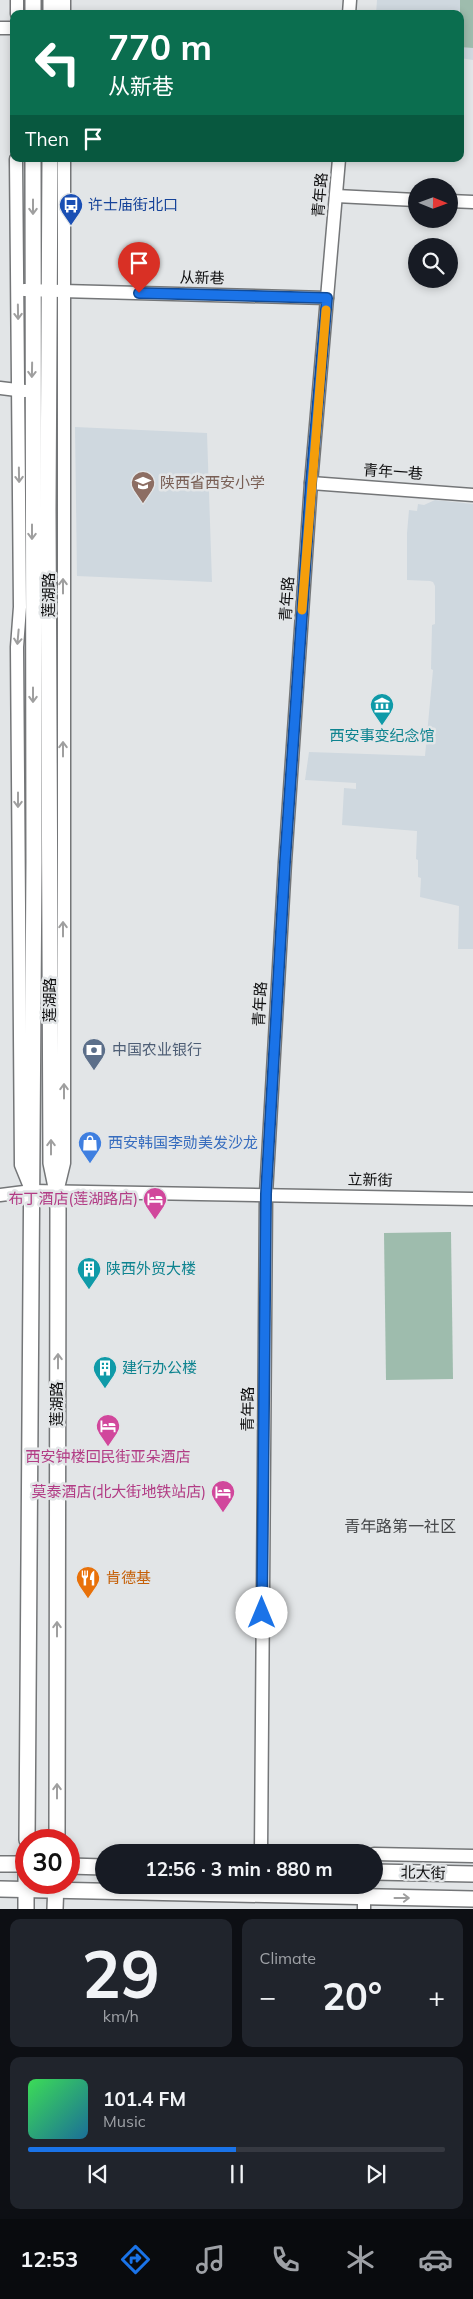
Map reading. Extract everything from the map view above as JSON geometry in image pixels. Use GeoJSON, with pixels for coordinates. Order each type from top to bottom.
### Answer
{"type":"FeatureCollection","features":[{"type":"Feature","properties":{"kind":"main road","name":"莲湖路"},"geometry":{"type":"LineString","coordinates":[[27,1829],[34,852],[25,391],[33,291],[32,162]]}},
{"type":"Feature","properties":{"kind":"main road","name":"莲湖路"},"geometry":{"type":"LineString","coordinates":[[50,162],[57,291],[49,392],[51,1162],[58,1192],[57,1829]]}},
{"type":"Feature","properties":{"kind":"main road"},"geometry":{"type":"LineString","coordinates":[[0,1864],[15,1864]]}},
{"type":"Feature","properties":{"kind":"main road"},"geometry":{"type":"LineString","coordinates":[[80,1866],[95,1867]]}},
{"type":"Feature","properties":{"kind":"main road","name":"北大街"},"geometry":{"type":"LineString","coordinates":[[383,1872],[473,1874]]}},
{"type":"Feature","properties":{"kind":"main road","name":"北大街"},"geometry":{"type":"LineString","coordinates":[[80,1888],[364,1903],[473,1899]]}},
{"type":"Feature","properties":{"kind":"main road","name":"北大街"},"geometry":{"type":"LineString","coordinates":[[0,1889],[15,1890]]}},
{"type":"Feature","properties":{"kind":"main road"},"geometry":{"type":"LineString","coordinates":[[26,1894],[26,1909]]}},
{"type":"Feature","properties":{"kind":"main road"},"geometry":{"type":"LineString","coordinates":[[56,1894],[56,1909]]}},
{"type":"Feature","properties":{"kind":"street"},"geometry":{"type":"LineString","coordinates":[[16,162],[17,290],[25,391]]}},
{"type":"Feature","properties":{"kind":"street"},"geometry":{"type":"LineString","coordinates":[[58,1192],[64,1163],[64,392],[57,291],[64,162]]}},
{"type":"Feature","properties":{"kind":"street","name":"青年路"},"geometry":{"type":"LineString","coordinates":[[260,1844],[266,1194],[285,862],[311,483],[339,162]]}},
{"type":"Feature","properties":{"kind":"street"},"geometry":{"type":"LineString","coordinates":[[336,196],[408,200]]}},
{"type":"Feature","properties":{"kind":"street"},"geometry":{"type":"LineString","coordinates":[[458,201],[473,202]]}},
{"type":"Feature","properties":{"kind":"street","name":"从新巷"},"geometry":{"type":"LineString","coordinates":[[17,290],[327,298]]}},
{"type":"Feature","properties":{"kind":"street"},"geometry":{"type":"LineString","coordinates":[[0,388],[64,392]]}},
{"type":"Feature","properties":{"kind":"street","name":"青年一巷"},"geometry":{"type":"LineString","coordinates":[[311,483],[473,495]]}},
{"type":"Feature","properties":{"kind":"street","name":"立新街"},"geometry":{"type":"LineString","coordinates":[[0,1196],[32,1191],[473,1199]]}},
{"type":"Feature","properties":{"kind":"street"},"geometry":{"type":"LineString","coordinates":[[383,1854],[473,1856]]}},
{"type":"Feature","properties":{"kind":"shaded area"},"geometry":{"type":"Polygon","coordinates":[[[377,0],[473,0],[473,60],[464,59],[464,10],[376,10],[377,0]]]}},
{"type":"Feature","properties":{"kind":"shaded area","name":"陕西省西安小学"},"geometry":{"type":"Polygon","coordinates":[[[75,427],[207,433],[212,582],[77,576],[75,427]]]}},
{"type":"Feature","properties":{"kind":"shaded area"},"geometry":{"type":"Polygon","coordinates":[[[435,500],[473,504],[473,949],[458,949],[459,906],[420,897],[421,878],[418,877],[418,860],[416,859],[417,831],[342,825],[344,788],[356,789],[356,783],[305,780],[309,752],[425,756],[433,670],[431,669],[432,625],[435,624],[435,586],[430,581],[407,580],[407,533],[409,510],[417,511],[418,504],[424,505],[435,500]]]}},
{"type":"Feature","properties":{"kind":"green space"},"geometry":{"type":"Polygon","coordinates":[[[460,0],[473,0],[473,48],[464,47],[464,10],[460,10],[460,0]]]}},
{"type":"Feature","properties":{"kind":"green space"},"geometry":{"type":"Polygon","coordinates":[[[451,1232],[453,1379],[386,1380],[384,1233],[451,1232]]]}},
{"type":"Feature","properties":{"kind":"slow traffic"},"geometry":{"type":"LineString","coordinates":[[302,610],[326,310]]}},
{"type":"Feature","properties":{"kind":"place","name":"许士庙街北口"},"geometry":{"type":"Point","coordinates":[71,226]}},
{"type":"Feature","properties":{"kind":"place","name":"陕西省西安小学"},"geometry":{"type":"Point","coordinates":[143,504]}},
{"type":"Feature","properties":{"kind":"place","name":"西安事变纪念馆"},"geometry":{"type":"Point","coordinates":[382,726]}},
{"type":"Feature","properties":{"kind":"place","name":"中国农业银行"},"geometry":{"type":"Point","coordinates":[94,1071]}},
{"type":"Feature","properties":{"kind":"place","name":"西安韩国李勋美发沙龙"},"geometry":{"type":"Point","coordinates":[90,1164]}},
{"type":"Feature","properties":{"kind":"place","name":"布丁酒店(莲湖路店)"},"geometry":{"type":"Point","coordinates":[155,1220]}},
{"type":"Feature","properties":{"kind":"place","name":"陕西外贸大楼"},"geometry":{"type":"Point","coordinates":[89,1290]}},
{"type":"Feature","properties":{"kind":"place","name":"建行办公楼"},"geometry":{"type":"Point","coordinates":[105,1389]}},
{"type":"Feature","properties":{"kind":"place","name":"西安钟楼回民街亚朵酒店"},"geometry":{"type":"Point","coordinates":[108,1447]}},
{"type":"Feature","properties":{"kind":"place","name":"莫泰酒店(北大街地铁站店)"},"geometry":{"type":"Point","coordinates":[223,1513]}},
{"type":"Feature","properties":{"kind":"place","name":"肯德基"},"geometry":{"type":"Point","coordinates":[88,1599]}},
{"type":"Feature","properties":{"kind":"district","name":"青年路第一社区"},"geometry":{"type":"Point","coordinates":[400,1526]}},
{"type":"Feature","properties":{"kind":"route"},"geometry":{"type":"LineString","coordinates":[[139,293],[327,298],[311,483],[285,862],[266,1194],[262,1613]]}}]}
